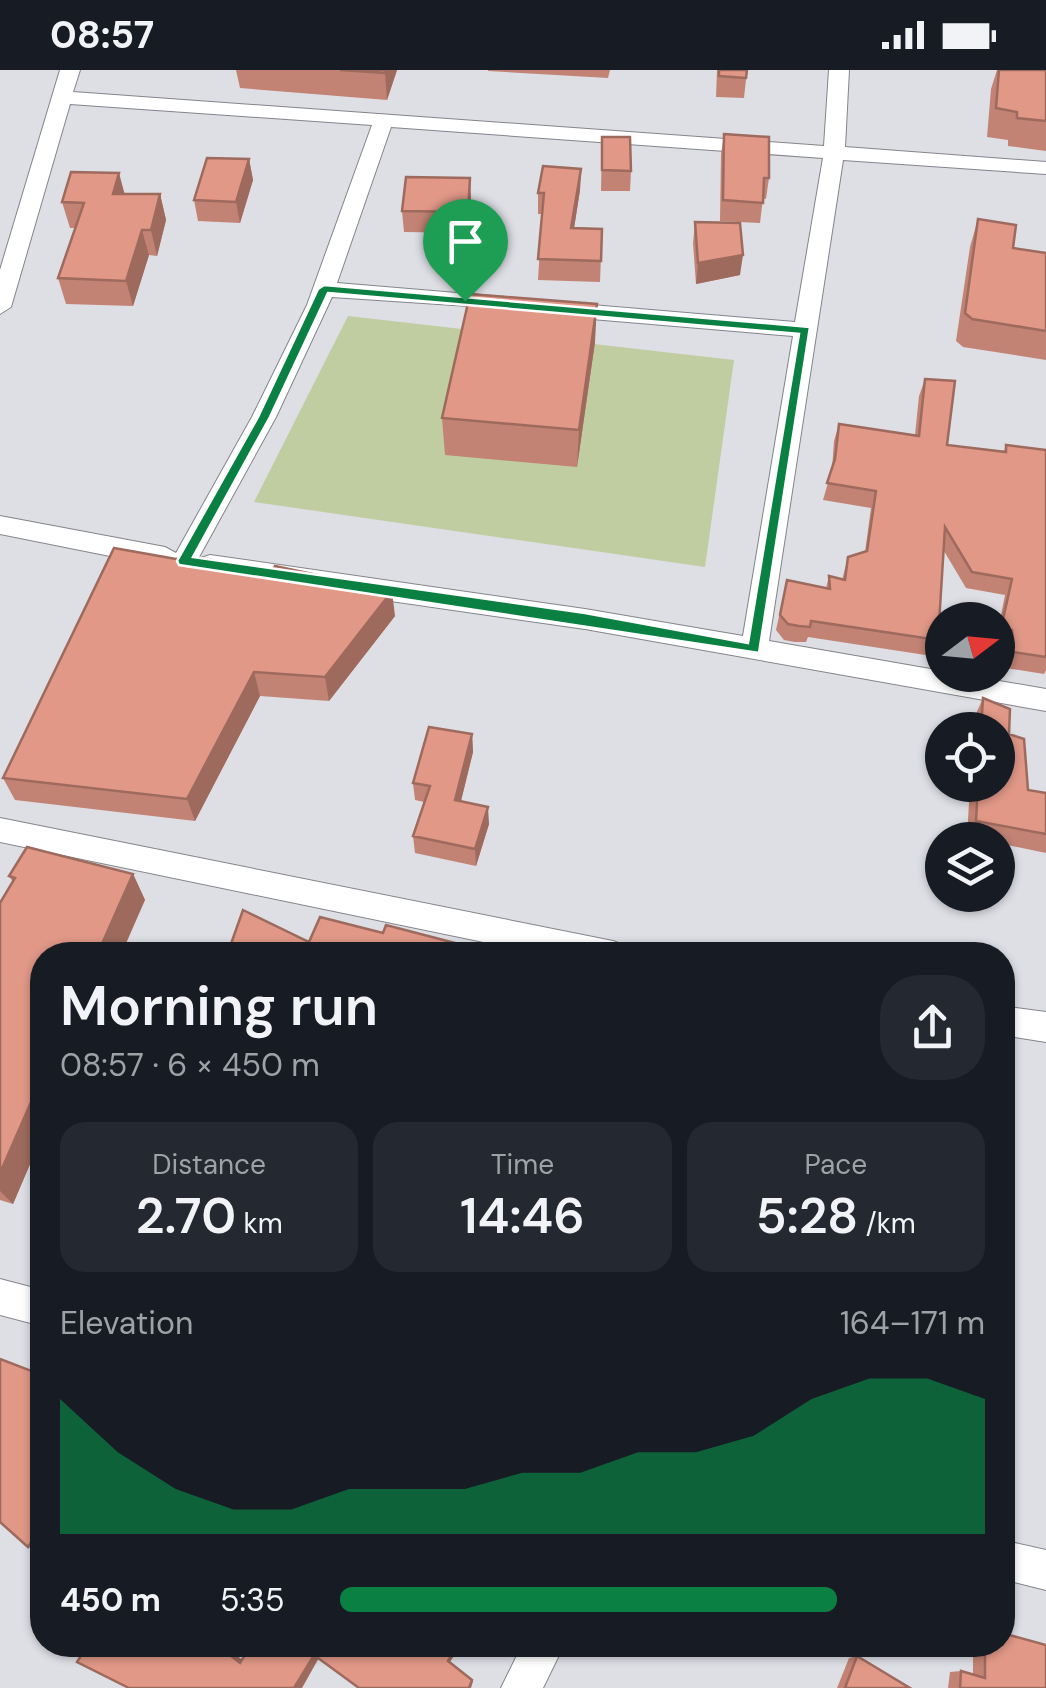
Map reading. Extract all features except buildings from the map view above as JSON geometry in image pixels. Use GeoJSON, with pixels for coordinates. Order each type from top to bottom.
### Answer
{"type":"FeatureCollection","features":[{"type":"Feature","properties":{"kind":"street"},"geometry":{"type":"LineString","coordinates":[[0,306],[70,70]]}},
{"type":"Feature","properties":{"kind":"street"},"geometry":{"type":"LineString","coordinates":[[754,650],[834,153],[839,70]]}},
{"type":"Feature","properties":{"kind":"street"},"geometry":{"type":"LineString","coordinates":[[62,97],[1046,168]]}},
{"type":"Feature","properties":{"kind":"street"},"geometry":{"type":"LineString","coordinates":[[184,561],[264,417],[324,289],[384,120]]}},
{"type":"Feature","properties":{"kind":"street"},"geometry":{"type":"LineString","coordinates":[[324,289],[806,330]]}},
{"type":"Feature","properties":{"kind":"street"},"geometry":{"type":"LineString","coordinates":[[0,525],[184,561],[585,619],[1046,700]]}},
{"type":"Feature","properties":{"kind":"street"},"geometry":{"type":"LineString","coordinates":[[0,830],[549,942]]}},
{"type":"Feature","properties":{"kind":"street"},"geometry":{"type":"LineString","coordinates":[[1015,1022],[1046,1027]]}},
{"type":"Feature","properties":{"kind":"street"},"geometry":{"type":"LineString","coordinates":[[0,1296],[30,1305]]}},
{"type":"Feature","properties":{"kind":"street"},"geometry":{"type":"LineString","coordinates":[[1015,1562],[1046,1570]]}},
{"type":"Feature","properties":{"kind":"street"},"geometry":{"type":"LineString","coordinates":[[522,1688],[538,1657]]}},
{"type":"Feature","properties":{"kind":"green space"},"geometry":{"type":"Polygon","coordinates":[[[348,316],[734,360],[705,567],[254,502],[348,316]]]}},
{"type":"Feature","properties":{"kind":"route"},"geometry":{"type":"LineString","coordinates":[[324,289],[465,301],[806,330],[754,650],[585,619],[184,561],[264,417],[324,289]]}}]}
